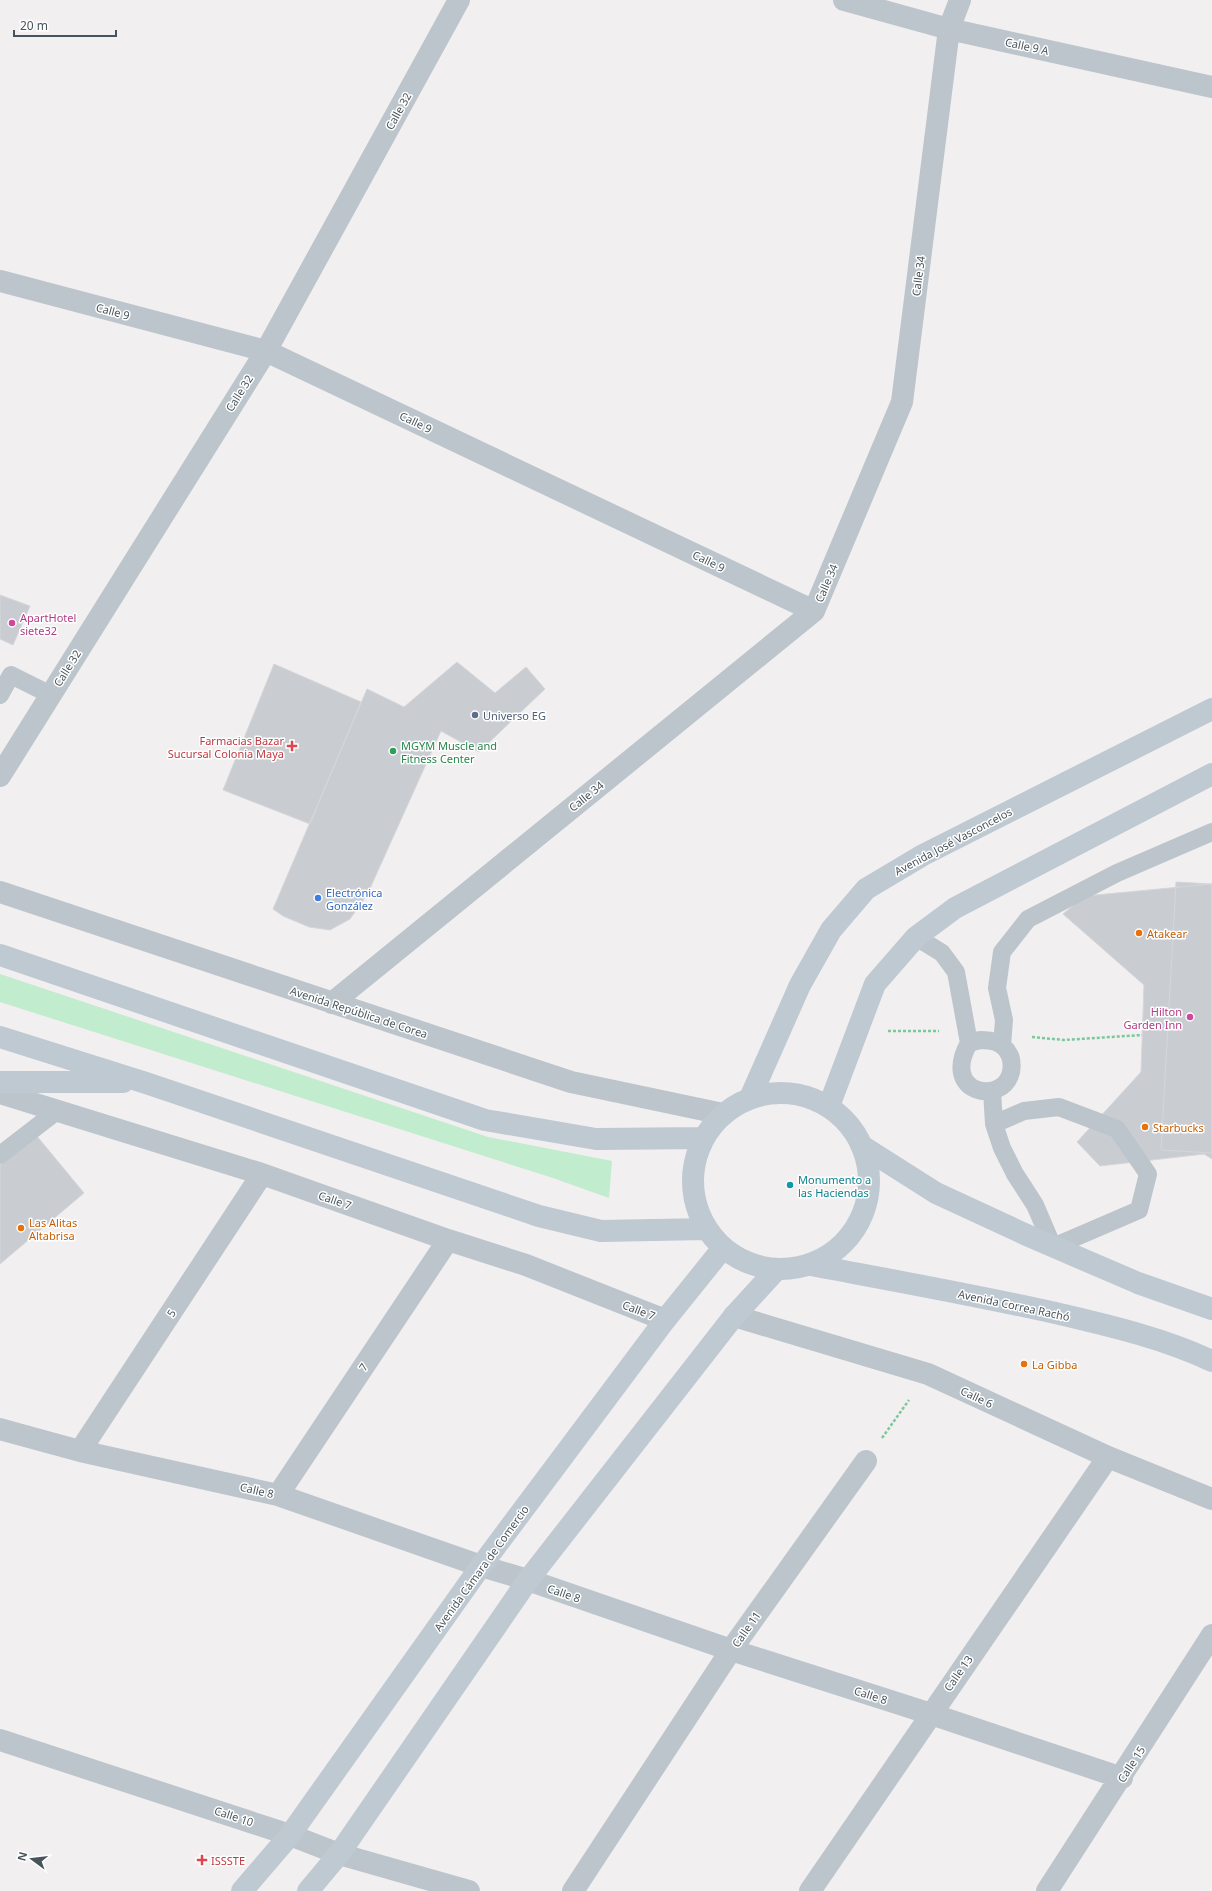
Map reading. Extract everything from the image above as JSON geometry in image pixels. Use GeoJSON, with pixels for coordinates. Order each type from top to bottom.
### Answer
{"type":"FeatureCollection","features":[{"type":"Feature","properties":{"kind":"main road","name":"Avenida José Vasconcelos"},"geometry":{"type":"LineString","coordinates":[[750,1098],[804,978],[831,930],[866,890],[923,854],[1212,709]]}},
{"type":"Feature","properties":{"kind":"main road"},"geometry":{"type":"LineString","coordinates":[[829,1106],[875,984],[916,937],[955,908],[1212,774]]}},
{"type":"Feature","properties":{"kind":"main road"},"geometry":{"type":"LineString","coordinates":[[0,955],[485,1120],[596,1139],[704,1138]]}},
{"type":"Feature","properties":{"kind":"main road"},"geometry":{"type":"LineString","coordinates":[[0,1037],[146,1083],[539,1216],[601,1231],[706,1229]]}},
{"type":"Feature","properties":{"kind":"main road"},"geometry":{"type":"LineString","coordinates":[[0,1082],[146,1083]]}},
{"type":"Feature","properties":{"kind":"main road"},"geometry":{"type":"LineString","coordinates":[[770,1093],[790,1093],[810,1097],[829,1106],[844,1118],[862,1146],[870,1179],[863,1212],[846,1241],[811,1265],[776,1270],[748,1264],[723,1248],[706,1229],[694,1200],[693,1168],[704,1138],[723,1114],[750,1098],[770,1093]]}},
{"type":"Feature","properties":{"kind":"main road"},"geometry":{"type":"LineString","coordinates":[[862,1146],[936,1193],[1053,1247],[1138,1283],[1212,1309]]}},
{"type":"Feature","properties":{"kind":"main road","name":"Avenida Cámara de Comercio"},"geometry":{"type":"LineString","coordinates":[[242,1891],[290,1835],[482,1566],[665,1320],[723,1248]]}},
{"type":"Feature","properties":{"kind":"main road","name":"Avenida Correa Rachó"},"geometry":{"type":"LineString","coordinates":[[811,1265],[1011,1303],[1092,1322],[1181,1347],[1212,1361]]}},
{"type":"Feature","properties":{"kind":"main road"},"geometry":{"type":"LineString","coordinates":[[308,1891],[339,1854],[528,1580],[734,1316],[776,1270]]}},
{"type":"Feature","properties":{"kind":"street","name":"Calle 32"},"geometry":{"type":"LineString","coordinates":[[0,776],[266,351],[459,0]]}},
{"type":"Feature","properties":{"kind":"street","name":"Calle 9 A"},"geometry":{"type":"LineString","coordinates":[[844,0],[949,29],[1212,87]]}},
{"type":"Feature","properties":{"kind":"street","name":"Calle 34"},"geometry":{"type":"LineString","coordinates":[[332,1003],[814,612],[902,402],[949,29],[960,0]]}},
{"type":"Feature","properties":{"kind":"street","name":"Calle 9"},"geometry":{"type":"LineString","coordinates":[[0,281],[266,351],[814,612]]}},
{"type":"Feature","properties":{"kind":"street","name":"Avenida República de Corea"},"geometry":{"type":"LineString","coordinates":[[0,892],[571,1082],[723,1114]]}},
{"type":"Feature","properties":{"kind":"street","name":"Calle 7"},"geometry":{"type":"LineString","coordinates":[[0,1093],[262,1174],[448,1240],[526,1265],[665,1320]]}},
{"type":"Feature","properties":{"kind":"street","name":"5"},"geometry":{"type":"LineString","coordinates":[[80,1451],[262,1174]]}},
{"type":"Feature","properties":{"kind":"street","name":"7"},"geometry":{"type":"LineString","coordinates":[[278,1495],[448,1240]]}},
{"type":"Feature","properties":{"kind":"street","name":"Calle 6"},"geometry":{"type":"LineString","coordinates":[[734,1316],[928,1374],[1108,1457],[1212,1498]]}},
{"type":"Feature","properties":{"kind":"street","name":"Calle 8"},"geometry":{"type":"LineString","coordinates":[[0,1429],[80,1451],[278,1495],[731,1650],[931,1714],[1122,1778]]}},
{"type":"Feature","properties":{"kind":"street","name":"Calle 13"},"geometry":{"type":"LineString","coordinates":[[810,1891],[1108,1457]]}},
{"type":"Feature","properties":{"kind":"street","name":"Calle 11"},"geometry":{"type":"LineString","coordinates":[[573,1891],[731,1650],[866,1461]]}},
{"type":"Feature","properties":{"kind":"street","name":"Calle 15"},"geometry":{"type":"LineString","coordinates":[[1047,1891],[1122,1778],[1212,1635]]}},
{"type":"Feature","properties":{"kind":"street","name":"Calle 10"},"geometry":{"type":"LineString","coordinates":[[0,1740],[290,1835],[339,1854],[469,1891]]}},
{"type":"Feature","properties":{"kind":"lane"},"geometry":{"type":"LineString","coordinates":[[0,695],[12,675],[51,695]]}},
{"type":"Feature","properties":{"kind":"lane"},"geometry":{"type":"LineString","coordinates":[[916,937],[942,953],[956,972],[968,1037],[960,1066],[963,1077],[970,1086],[980,1091],[992,1091],[1002,1086],[1010,1077],[1012,1065],[1003,1040],[1004,1020],[997,988],[1002,952],[1028,918],[1117,873],[1212,832]]}},
{"type":"Feature","properties":{"kind":"lane"},"geometry":{"type":"LineString","coordinates":[[968,1037],[980,1040],[1003,1040]]}},
{"type":"Feature","properties":{"kind":"lane"},"geometry":{"type":"LineString","coordinates":[[992,1091],[994,1124],[1002,1148],[1015,1174],[1035,1205],[1053,1247],[1140,1210],[1148,1174],[1117,1129],[1059,1107],[1024,1111],[994,1124]]}},
{"type":"Feature","properties":{"kind":"lane"},"geometry":{"type":"LineString","coordinates":[[0,1155],[57,1110]]}},
{"type":"Feature","properties":{"kind":"path"},"geometry":{"type":"LineString","coordinates":[[857,1031],[968,1037]]}},
{"type":"Feature","properties":{"kind":"path"},"geometry":{"type":"LineString","coordinates":[[1003,1040],[1064,1040],[1142,1035]]}},
{"type":"Feature","properties":{"kind":"path"},"geometry":{"type":"LineString","coordinates":[[866,1461],[928,1374]]}},
{"type":"Feature","properties":{"kind":"green space"},"geometry":{"type":"Polygon","coordinates":[[[0,974],[488,1137],[612,1161],[609,1198],[553,1178],[0,1002],[0,974]]]}},
{"type":"Feature","properties":{"kind":"building","name":"ApartHotel siete32"},"geometry":{"type":"Polygon","coordinates":[[[0,595],[30,606],[13,645],[0,639],[0,595]]]}},
{"type":"Feature","properties":{"kind":"building"},"geometry":{"type":"Polygon","coordinates":[[[457,662],[495,693],[526,667],[545,689],[479,752],[441,731],[367,895],[350,919],[330,930],[309,927],[283,916],[273,909],[367,689],[404,707],[457,662]]]}},
{"type":"Feature","properties":{"kind":"building","name":"Farmacias Bazar Sucursal Colonia Maya"},"geometry":{"type":"Polygon","coordinates":[[[274,664],[361,702],[310,824],[223,790],[274,664]]]}},
{"type":"Feature","properties":{"kind":"building","name":"Hilton Garden Inn"},"geometry":{"type":"Polygon","coordinates":[[[1176,882],[1212,884],[1212,1153],[1161,1150],[1176,882]]]}},
{"type":"Feature","properties":{"kind":"building"},"geometry":{"type":"Polygon","coordinates":[[[1212,884],[1212,1159],[1204,1154],[1100,1166],[1077,1142],[1141,1072],[1144,985],[1063,914],[1085,896],[1212,884]]]}},
{"type":"Feature","properties":{"kind":"building","name":"Las Alitas Altabrisa"},"geometry":{"type":"Polygon","coordinates":[[[36,1135],[84,1193],[0,1264],[0,1165],[36,1135]]]}},
{"type":"Feature","properties":{"kind":"place","name":"ApartHotel siete32"},"geometry":{"type":"Point","coordinates":[12,623]}},
{"type":"Feature","properties":{"kind":"place","name":"Universo EG"},"geometry":{"type":"Point","coordinates":[475,715]}},
{"type":"Feature","properties":{"kind":"place","name":"Farmacias Bazar Sucursal Colonia Maya"},"geometry":{"type":"Point","coordinates":[292,746]}},
{"type":"Feature","properties":{"kind":"place","name":"MGYM Muscle and Fitness Center"},"geometry":{"type":"Point","coordinates":[393,751]}},
{"type":"Feature","properties":{"kind":"place","name":"Electrónica González"},"geometry":{"type":"Point","coordinates":[318,898]}},
{"type":"Feature","properties":{"kind":"place","name":"Atakear"},"geometry":{"type":"Point","coordinates":[1139,933]}},
{"type":"Feature","properties":{"kind":"place","name":"Hilton Garden Inn"},"geometry":{"type":"Point","coordinates":[1190,1017]}},
{"type":"Feature","properties":{"kind":"place","name":"Starbucks"},"geometry":{"type":"Point","coordinates":[1145,1127]}},
{"type":"Feature","properties":{"kind":"place","name":"Monumento a las Haciendas"},"geometry":{"type":"Point","coordinates":[790,1185]}},
{"type":"Feature","properties":{"kind":"place","name":"Las Alitas Altabrisa"},"geometry":{"type":"Point","coordinates":[21,1228]}},
{"type":"Feature","properties":{"kind":"place","name":"La Gibba"},"geometry":{"type":"Point","coordinates":[1024,1364]}},
{"type":"Feature","properties":{"kind":"place","name":"ISSSTE"},"geometry":{"type":"Point","coordinates":[202,1860]}}]}
